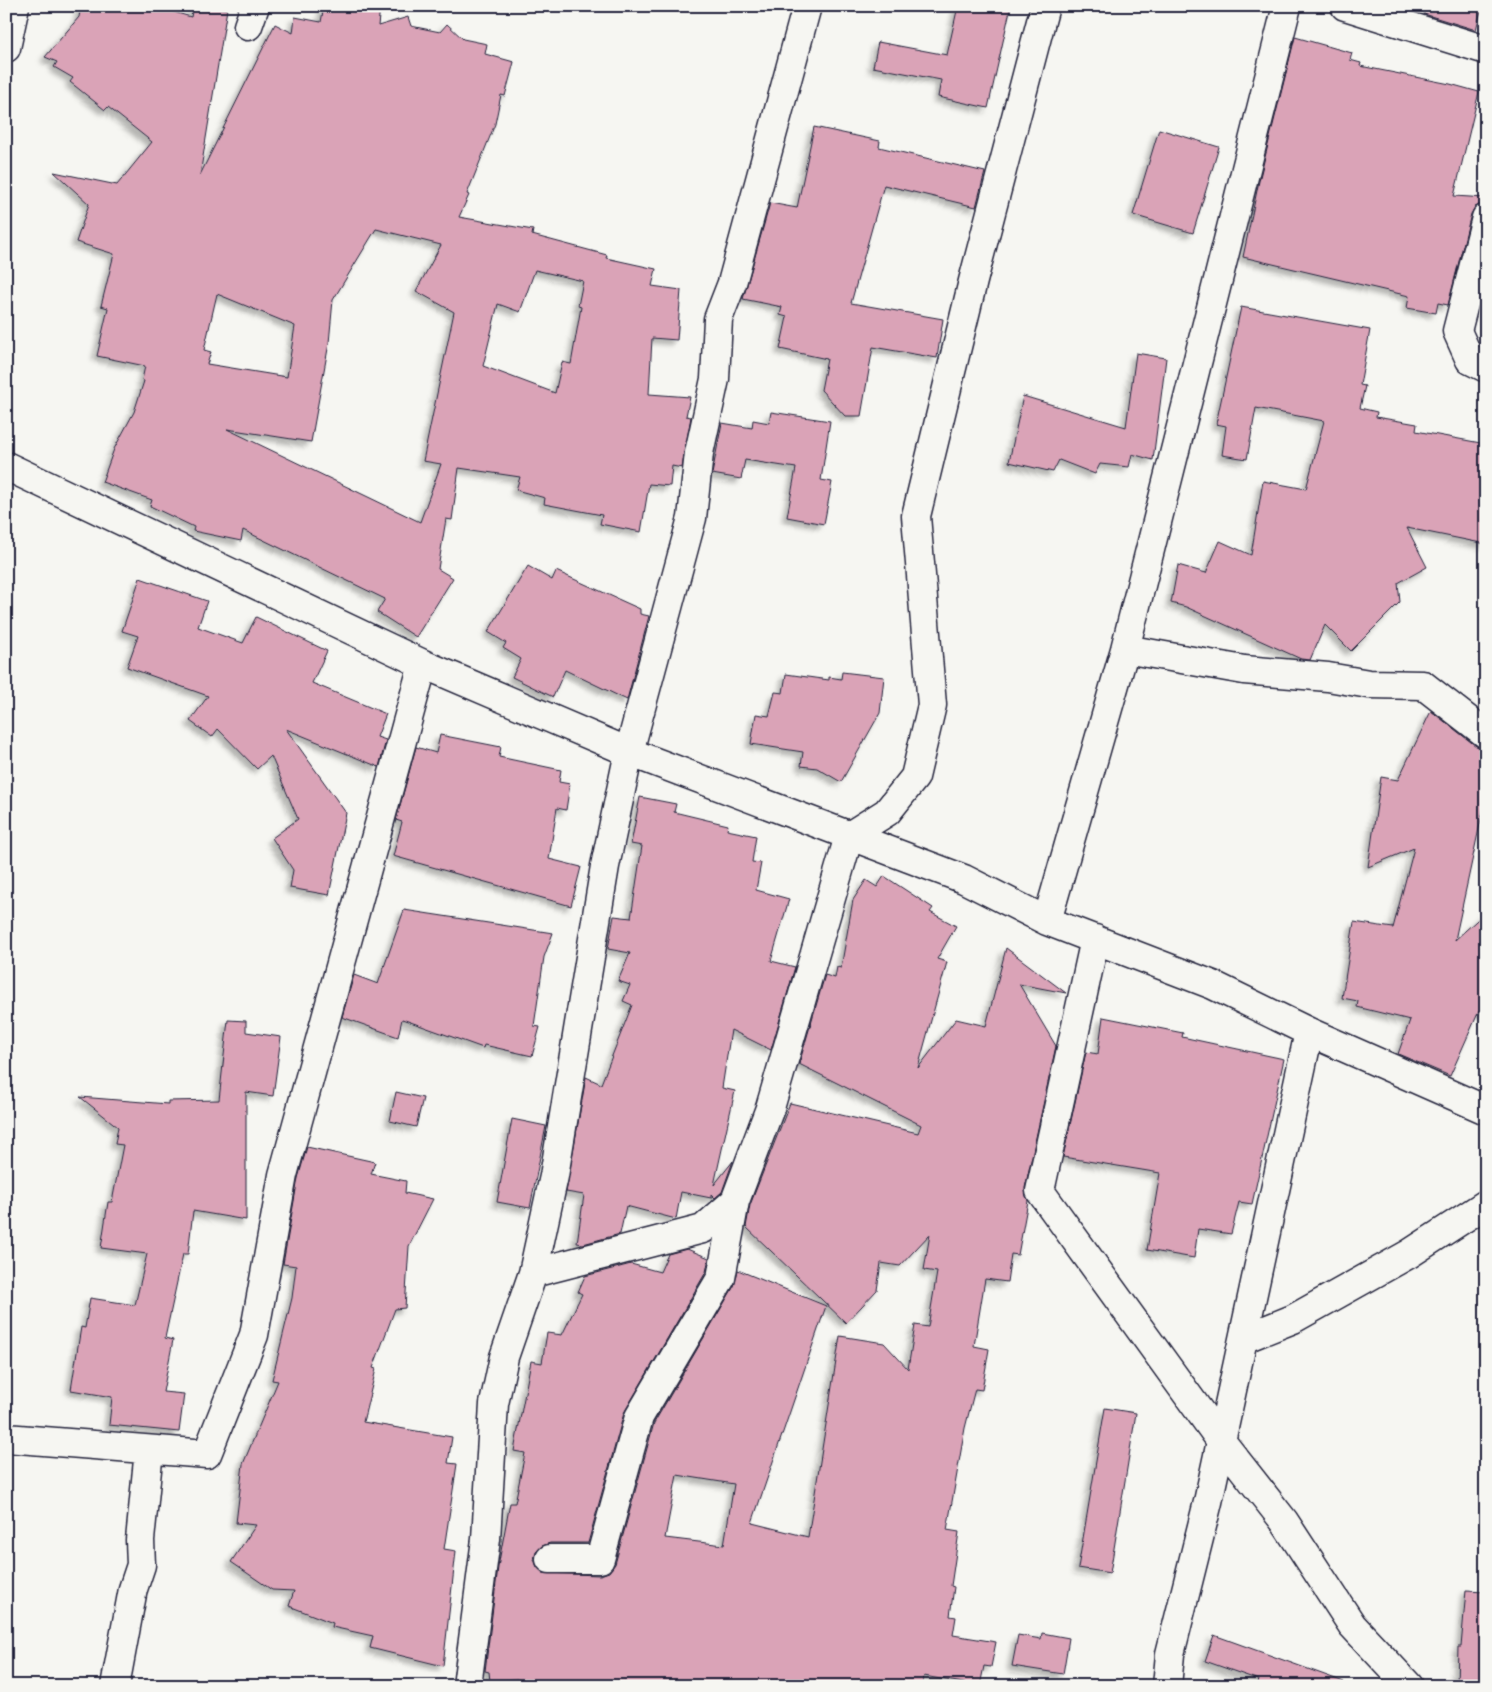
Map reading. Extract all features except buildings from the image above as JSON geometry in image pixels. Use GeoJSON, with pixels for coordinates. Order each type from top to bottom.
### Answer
{"type":"FeatureCollection","features":[{"type":"Feature","properties":{"kind":"street"},"geometry":{"type":"LineString","coordinates":[[6,48],[15,6]]}},
{"type":"Feature","properties":{"kind":"street"},"geometry":{"type":"LineString","coordinates":[[467,1686],[487,1531],[494,1404],[504,1357],[533,1273],[554,1176],[605,866],[629,752],[692,518],[699,453],[715,379],[718,319],[732,283],[807,6]]}},
{"type":"Feature","properties":{"kind":"street"},"geometry":{"type":"LineString","coordinates":[[550,1559],[600,1559],[639,1417],[721,1278],[734,1202],[770,1108],[848,836],[887,812],[915,776],[932,705],[916,516],[973,281],[1045,6]]}},
{"type":"Feature","properties":{"kind":"street"},"geometry":{"type":"LineString","coordinates":[[1047,921],[1125,649],[1287,6]]}},
{"type":"Feature","properties":{"kind":"street"},"geometry":{"type":"LineString","coordinates":[[1345,6],[1486,50]]}},
{"type":"Feature","properties":{"kind":"street"},"geometry":{"type":"LineString","coordinates":[[1486,218],[1457,332],[1470,360],[1486,368]]}},
{"type":"Feature","properties":{"kind":"street"},"geometry":{"type":"LineString","coordinates":[[6,466],[423,664],[629,752],[964,879],[1047,921],[1213,985],[1309,1032],[1486,1110]]}},
{"type":"Feature","properties":{"kind":"street"},"geometry":{"type":"LineString","coordinates":[[1125,649],[1244,670],[1328,677],[1370,684],[1423,685],[1486,734]]}},
{"type":"Feature","properties":{"kind":"street"},"geometry":{"type":"LineString","coordinates":[[6,1438],[207,1454],[254,1336],[283,1175],[423,664]]}},
{"type":"Feature","properties":{"kind":"street"},"geometry":{"type":"LineString","coordinates":[[1096,940],[1040,1191],[1221,1441],[1284,1521],[1352,1625],[1410,1686]]}},
{"type":"Feature","properties":{"kind":"street"},"geometry":{"type":"LineString","coordinates":[[1166,1686],[1170,1654],[1221,1441],[1309,1032]]}},
{"type":"Feature","properties":{"kind":"street"},"geometry":{"type":"LineString","coordinates":[[533,1273],[703,1229],[734,1202]]}},
{"type":"Feature","properties":{"kind":"street"},"geometry":{"type":"LineString","coordinates":[[1243,1338],[1293,1319],[1409,1254],[1486,1204]]}},
{"type":"Feature","properties":{"kind":"street"},"geometry":{"type":"LineString","coordinates":[[115,1686],[133,1588],[141,1565],[140,1540],[150,1450]]}}]}
